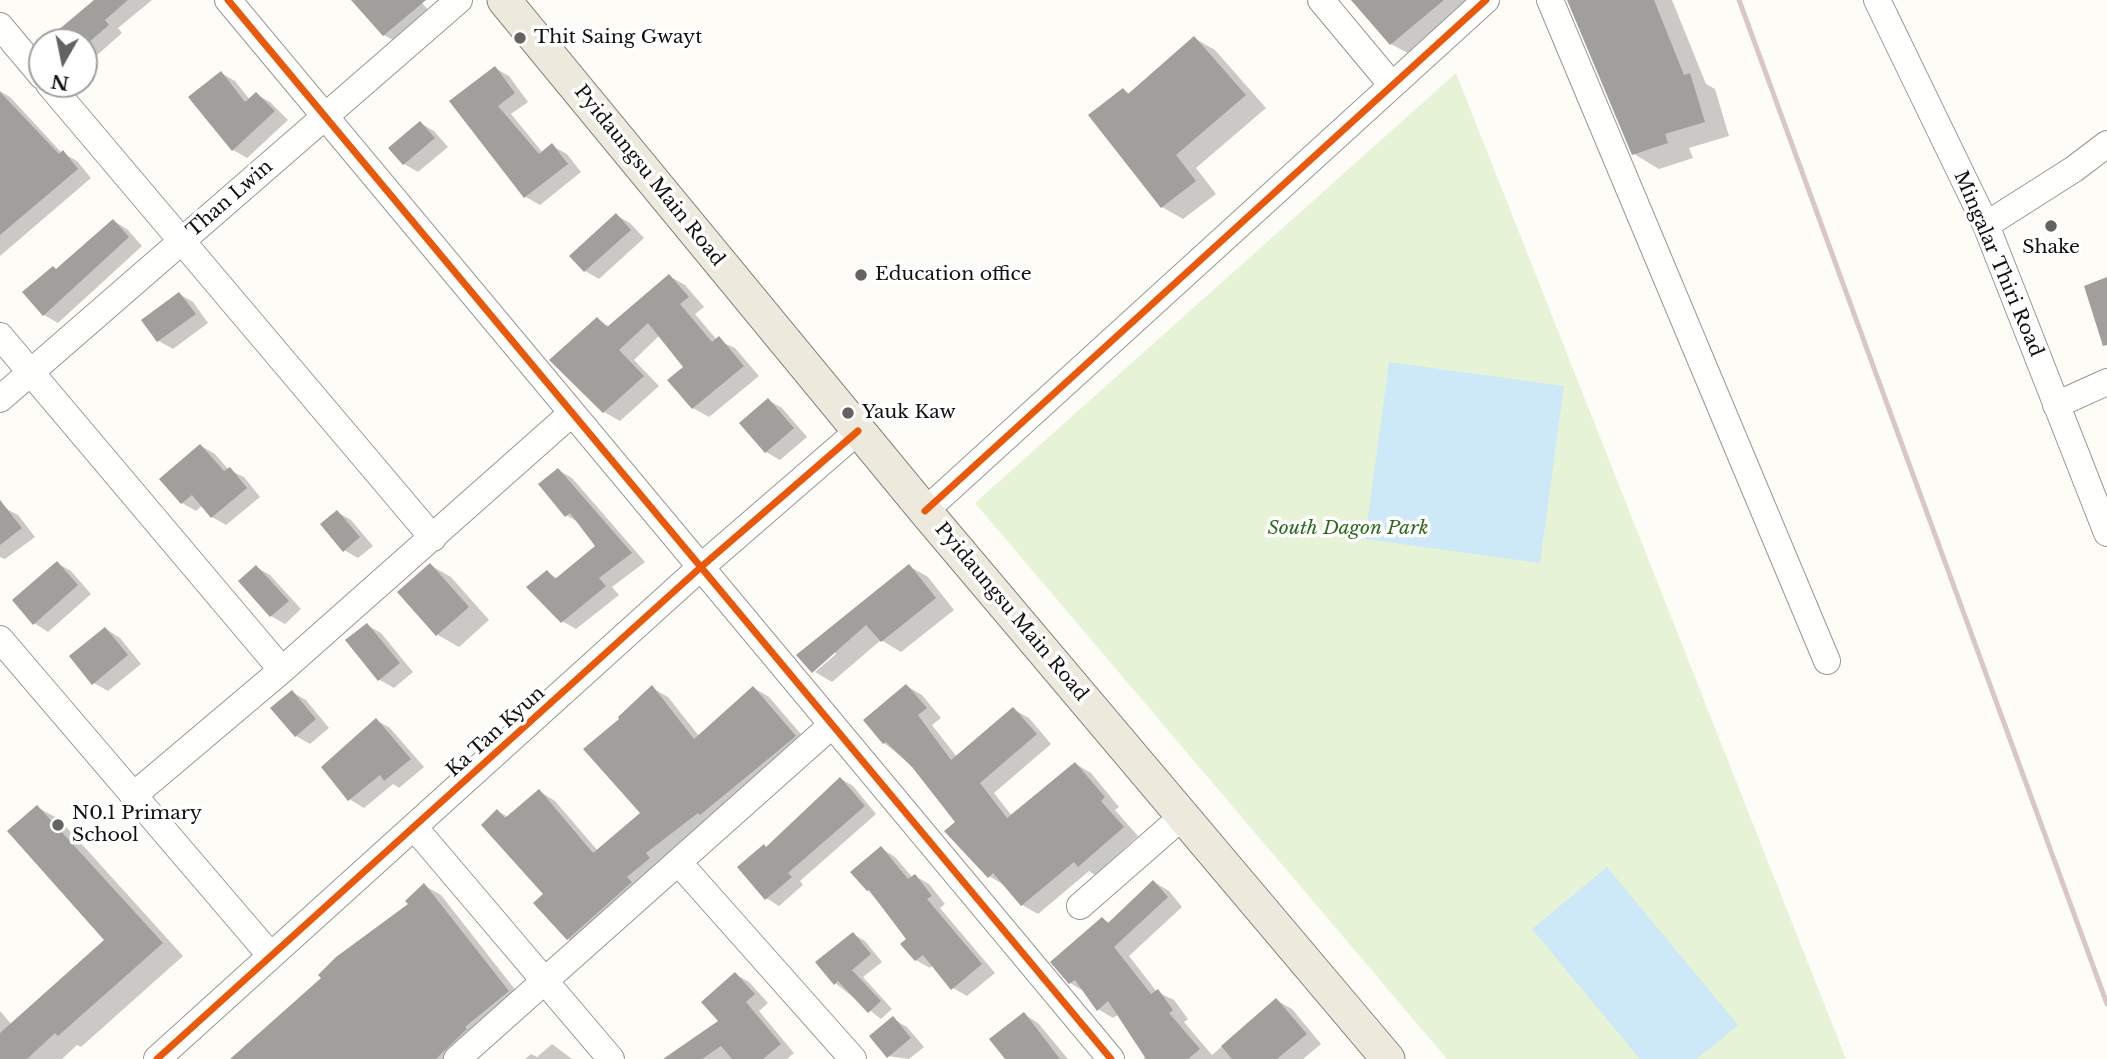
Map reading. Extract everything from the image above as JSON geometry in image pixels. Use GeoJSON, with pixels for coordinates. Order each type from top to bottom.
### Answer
{"type":"FeatureCollection","features":[{"type":"Feature","properties":{"kind":"main road","name":"Pyidaungsu Main Road"},"geometry":{"type":"LineString","coordinates":[[504,0],[925,511],[1388,1059]]}},
{"type":"Feature","properties":{"kind":"street"},"geometry":{"type":"LineString","coordinates":[[228,0],[1111,1059]]}},
{"type":"Feature","properties":{"kind":"street","name":"Than Lwin"},"geometry":{"type":"LineString","coordinates":[[0,399],[459,0]]}},
{"type":"Feature","properties":{"kind":"street"},"geometry":{"type":"LineString","coordinates":[[1321,0],[1391,84]]}},
{"type":"Feature","properties":{"kind":"street"},"geometry":{"type":"LineString","coordinates":[[925,511],[1486,0]]}},
{"type":"Feature","properties":{"kind":"street"},"geometry":{"type":"LineString","coordinates":[[1550,0],[1827,661]]}},
{"type":"Feature","properties":{"kind":"street","name":"Mingalar Thiri Road"},"geometry":{"type":"LineString","coordinates":[[1877,0],[1986,225],[2107,533]]}},
{"type":"Feature","properties":{"kind":"street"},"geometry":{"type":"LineString","coordinates":[[0,26],[28,59]]}},
{"type":"Feature","properties":{"kind":"street"},"geometry":{"type":"LineString","coordinates":[[61,98],[433,538]]}},
{"type":"Feature","properties":{"kind":"street"},"geometry":{"type":"LineString","coordinates":[[1986,225],[2074,169],[2107,144]]}},
{"type":"Feature","properties":{"kind":"street"},"geometry":{"type":"LineString","coordinates":[[0,336],[282,670]]}},
{"type":"Feature","properties":{"kind":"street"},"geometry":{"type":"LineString","coordinates":[[2056,405],[2107,382]]}},
{"type":"Feature","properties":{"kind":"street"},"geometry":{"type":"LineString","coordinates":[[134,794],[282,670],[572,413]]}},
{"type":"Feature","properties":{"kind":"street","name":"Ka Tan Kyun"},"geometry":{"type":"LineString","coordinates":[[158,1059],[701,567],[858,430]]}},
{"type":"Feature","properties":{"kind":"street"},"geometry":{"type":"LineString","coordinates":[[0,639],[271,956]]}},
{"type":"Feature","properties":{"kind":"street"},"geometry":{"type":"LineString","coordinates":[[457,1059],[832,725]]}},
{"type":"Feature","properties":{"kind":"street"},"geometry":{"type":"LineString","coordinates":[[1080,906],[1183,816]]}},
{"type":"Feature","properties":{"kind":"street"},"geometry":{"type":"LineString","coordinates":[[414,827],[611,1059]]}},
{"type":"Feature","properties":{"kind":"street"},"geometry":{"type":"LineString","coordinates":[[679,863],[852,1059]]}},
{"type":"Feature","properties":{"kind":"green space","name":"South Dagon Park"},"geometry":{"type":"Polygon","coordinates":[[[1456,73],[1846,1059],[1447,1059],[975,503],[1456,73]]]}},
{"type":"Feature","properties":{"kind":"water"},"geometry":{"type":"Polygon","coordinates":[[[1389,362],[1564,386],[1540,563],[1365,539],[1389,362]]]}},
{"type":"Feature","properties":{"kind":"water"},"geometry":{"type":"Polygon","coordinates":[[[1607,867],[1738,1025],[1697,1059],[1640,1059],[1532,929],[1607,867]]]}},
{"type":"Feature","properties":{"kind":"building"},"geometry":{"type":"Polygon","coordinates":[[[94,0],[128,0],[105,20],[109,25],[98,34],[98,28],[61,28],[94,0]]]}},
{"type":"Feature","properties":{"kind":"building"},"geometry":{"type":"Polygon","coordinates":[[[351,0],[426,0],[383,36],[351,0]]]}},
{"type":"Feature","properties":{"kind":"building"},"geometry":{"type":"Polygon","coordinates":[[[1351,0],[1444,0],[1390,45],[1351,0]]]}},
{"type":"Feature","properties":{"kind":"building"},"geometry":{"type":"Polygon","coordinates":[[[1567,0],[1654,0],[1684,75],[1690,73],[1705,122],[1665,134],[1668,143],[1632,155],[1567,0]]]}},
{"type":"Feature","properties":{"kind":"building"},"geometry":{"type":"Polygon","coordinates":[[[1194,36],[1246,95],[1176,155],[1196,181],[1161,208],[1088,115],[1123,88],[1128,94],[1194,36]]]}},
{"type":"Feature","properties":{"kind":"building"},"geometry":{"type":"Polygon","coordinates":[[[495,66],[515,93],[498,106],[539,154],[552,143],[568,164],[524,198],[449,101],[495,66]]]}},
{"type":"Feature","properties":{"kind":"building"},"geometry":{"type":"Polygon","coordinates":[[[221,71],[245,102],[256,92],[275,111],[232,151],[188,97],[221,71]]]}},
{"type":"Feature","properties":{"kind":"building"},"geometry":{"type":"Polygon","coordinates":[[[0,92],[59,154],[63,150],[78,169],[0,235],[0,92]]]}},
{"type":"Feature","properties":{"kind":"building"},"geometry":{"type":"Polygon","coordinates":[[[420,121],[435,138],[403,165],[388,148],[420,121]]]}},
{"type":"Feature","properties":{"kind":"building"},"geometry":{"type":"Polygon","coordinates":[[[616,213],[631,230],[584,272],[569,256],[616,213]]]}},
{"type":"Feature","properties":{"kind":"building"},"geometry":{"type":"Polygon","coordinates":[[[113,219],[129,237],[43,316],[22,292],[53,266],[56,269],[113,219]]]}},
{"type":"Feature","properties":{"kind":"building"},"geometry":{"type":"Polygon","coordinates":[[[669,274],[689,297],[680,304],[712,342],[719,336],[744,366],[692,409],[667,380],[683,367],[648,323],[619,350],[644,376],[603,413],[549,360],[597,317],[607,327],[669,274]]]}},
{"type":"Feature","properties":{"kind":"building"},"geometry":{"type":"Polygon","coordinates":[[[2107,277],[2107,345],[2103,346],[2084,286],[2107,277]]]}},
{"type":"Feature","properties":{"kind":"building"},"geometry":{"type":"Polygon","coordinates":[[[179,292],[196,314],[157,342],[141,320],[179,292]]]}},
{"type":"Feature","properties":{"kind":"building"},"geometry":{"type":"Polygon","coordinates":[[[768,398],[794,428],[765,453],[739,423],[768,398]]]}},
{"type":"Feature","properties":{"kind":"building"},"geometry":{"type":"Polygon","coordinates":[[[200,444],[224,471],[230,467],[247,488],[211,518],[192,495],[181,504],[159,479],[200,444]]]}},
{"type":"Feature","properties":{"kind":"building"},"geometry":{"type":"Polygon","coordinates":[[[558,468],[632,553],[599,578],[606,586],[561,623],[526,587],[547,570],[555,579],[595,546],[570,513],[565,517],[538,484],[558,468]]]}},
{"type":"Feature","properties":{"kind":"building"},"geometry":{"type":"Polygon","coordinates":[[[0,500],[22,528],[0,545],[0,500]]]}},
{"type":"Feature","properties":{"kind":"building"},"geometry":{"type":"Polygon","coordinates":[[[337,510],[360,537],[343,552],[320,524],[337,510]]]}},
{"type":"Feature","properties":{"kind":"building"},"geometry":{"type":"Polygon","coordinates":[[[57,561],[78,585],[33,625],[12,600],[57,561]]]}},
{"type":"Feature","properties":{"kind":"building"},"geometry":{"type":"Polygon","coordinates":[[[430,563],[469,607],[436,636],[397,592],[430,563]]]}},
{"type":"Feature","properties":{"kind":"building"},"geometry":{"type":"Polygon","coordinates":[[[909,564],[936,598],[881,642],[866,625],[812,673],[796,655],[909,564]]]}},
{"type":"Feature","properties":{"kind":"building"},"geometry":{"type":"Polygon","coordinates":[[[256,565],[289,601],[270,617],[238,581],[256,565]]]}},
{"type":"Feature","properties":{"kind":"building"},"geometry":{"type":"Polygon","coordinates":[[[367,623],[400,663],[378,681],[345,640],[367,623]]]}},
{"type":"Feature","properties":{"kind":"building"},"geometry":{"type":"Polygon","coordinates":[[[105,627],[128,655],[92,685],[69,656],[105,627]]]}},
{"type":"Feature","properties":{"kind":"building"},"geometry":{"type":"Polygon","coordinates":[[[906,684],[927,708],[918,715],[951,760],[1013,707],[1037,734],[980,783],[1007,818],[1075,762],[1105,797],[1101,801],[1124,827],[1078,867],[1074,862],[1021,906],[993,873],[988,878],[944,831],[955,822],[912,767],[886,742],[883,744],[863,720],[906,684]]]}},
{"type":"Feature","properties":{"kind":"building"},"geometry":{"type":"Polygon","coordinates":[[[652,685],[694,739],[753,686],[796,736],[700,815],[698,813],[646,853],[650,858],[627,877],[632,882],[567,940],[533,903],[543,894],[481,825],[497,809],[505,818],[539,789],[593,853],[640,813],[583,749],[619,719],[618,717],[652,685]]]}},
{"type":"Feature","properties":{"kind":"building"},"geometry":{"type":"Polygon","coordinates":[[[292,690],[316,719],[295,737],[270,708],[292,690]]]}},
{"type":"Feature","properties":{"kind":"building"},"geometry":{"type":"Polygon","coordinates":[[[376,718],[411,759],[384,781],[380,775],[348,801],[321,767],[376,718]]]}},
{"type":"Feature","properties":{"kind":"building"},"geometry":{"type":"Polygon","coordinates":[[[840,777],[865,806],[788,873],[792,877],[765,900],[737,867],[764,844],[766,847],[840,777]]]}},
{"type":"Feature","properties":{"kind":"building"},"geometry":{"type":"Polygon","coordinates":[[[37,805],[163,943],[58,1036],[55,1033],[27,1059],[0,1059],[0,1033],[104,940],[7,831],[37,805]]]}},
{"type":"Feature","properties":{"kind":"building"},"geometry":{"type":"Polygon","coordinates":[[[881,846],[908,879],[915,874],[932,896],[927,899],[982,964],[951,990],[923,955],[915,961],[900,944],[906,939],[869,890],[867,891],[850,872],[881,846]]]}},
{"type":"Feature","properties":{"kind":"building"},"geometry":{"type":"Polygon","coordinates":[[[1153,880],[1168,897],[1114,947],[1151,994],[1158,989],[1173,1010],[1169,1013],[1200,1049],[1188,1059],[1146,1059],[1108,1001],[1097,1011],[1075,980],[1069,984],[1050,962],[1102,917],[1108,923],[1153,880]]]}},
{"type":"Feature","properties":{"kind":"building"},"geometry":{"type":"Polygon","coordinates":[[[424,883],[509,991],[465,1027],[467,1029],[436,1059],[230,1059],[321,978],[318,975],[336,957],[408,904],[405,901],[424,883]]]}},
{"type":"Feature","properties":{"kind":"building"},"geometry":{"type":"Polygon","coordinates":[[[853,932],[871,954],[852,970],[881,1001],[868,1013],[838,981],[834,985],[815,962],[853,932]]]}},
{"type":"Feature","properties":{"kind":"building"},"geometry":{"type":"Polygon","coordinates":[[[735,972],[755,994],[746,1002],[781,1044],[763,1059],[732,1059],[721,1046],[702,1059],[663,1059],[718,1021],[701,1002],[735,972]]]}},
{"type":"Feature","properties":{"kind":"building"},"geometry":{"type":"Polygon","coordinates":[[[1276,998],[1307,1034],[1277,1059],[1232,1059],[1221,1046],[1276,998]]]}},
{"type":"Feature","properties":{"kind":"building"},"geometry":{"type":"Polygon","coordinates":[[[1024,1012],[1060,1059],[1005,1059],[989,1039],[1024,1012]]]}},
{"type":"Feature","properties":{"kind":"building"},"geometry":{"type":"Polygon","coordinates":[[[893,1016],[911,1038],[887,1058],[869,1036],[893,1016]]]}},
{"type":"Feature","properties":{"kind":"railway"},"geometry":{"type":"LineString","coordinates":[[1739,0],[2107,1004]]}},
{"type":"Feature","properties":{"kind":"cycle path"},"geometry":{"type":"LineString","coordinates":[[228,0],[1111,1059]]}},
{"type":"Feature","properties":{"kind":"cycle path"},"geometry":{"type":"LineString","coordinates":[[925,511],[1486,0]]}},
{"type":"Feature","properties":{"kind":"cycle path"},"geometry":{"type":"LineString","coordinates":[[157,1059],[701,567],[858,431]]}},
{"type":"Feature","properties":{"kind":"place","name":"Thit Saing Gwayt"},"geometry":{"type":"Point","coordinates":[520,38]}},
{"type":"Feature","properties":{"kind":"place","name":"Shake"},"geometry":{"type":"Point","coordinates":[2051,226]}},
{"type":"Feature","properties":{"kind":"place","name":"Education office"},"geometry":{"type":"Point","coordinates":[861,275]}},
{"type":"Feature","properties":{"kind":"place","name":"Yauk Kaw"},"geometry":{"type":"Point","coordinates":[848,413]}},
{"type":"Feature","properties":{"kind":"place","name":"N0.1 Primary School"},"geometry":{"type":"Point","coordinates":[58,825]}}]}
